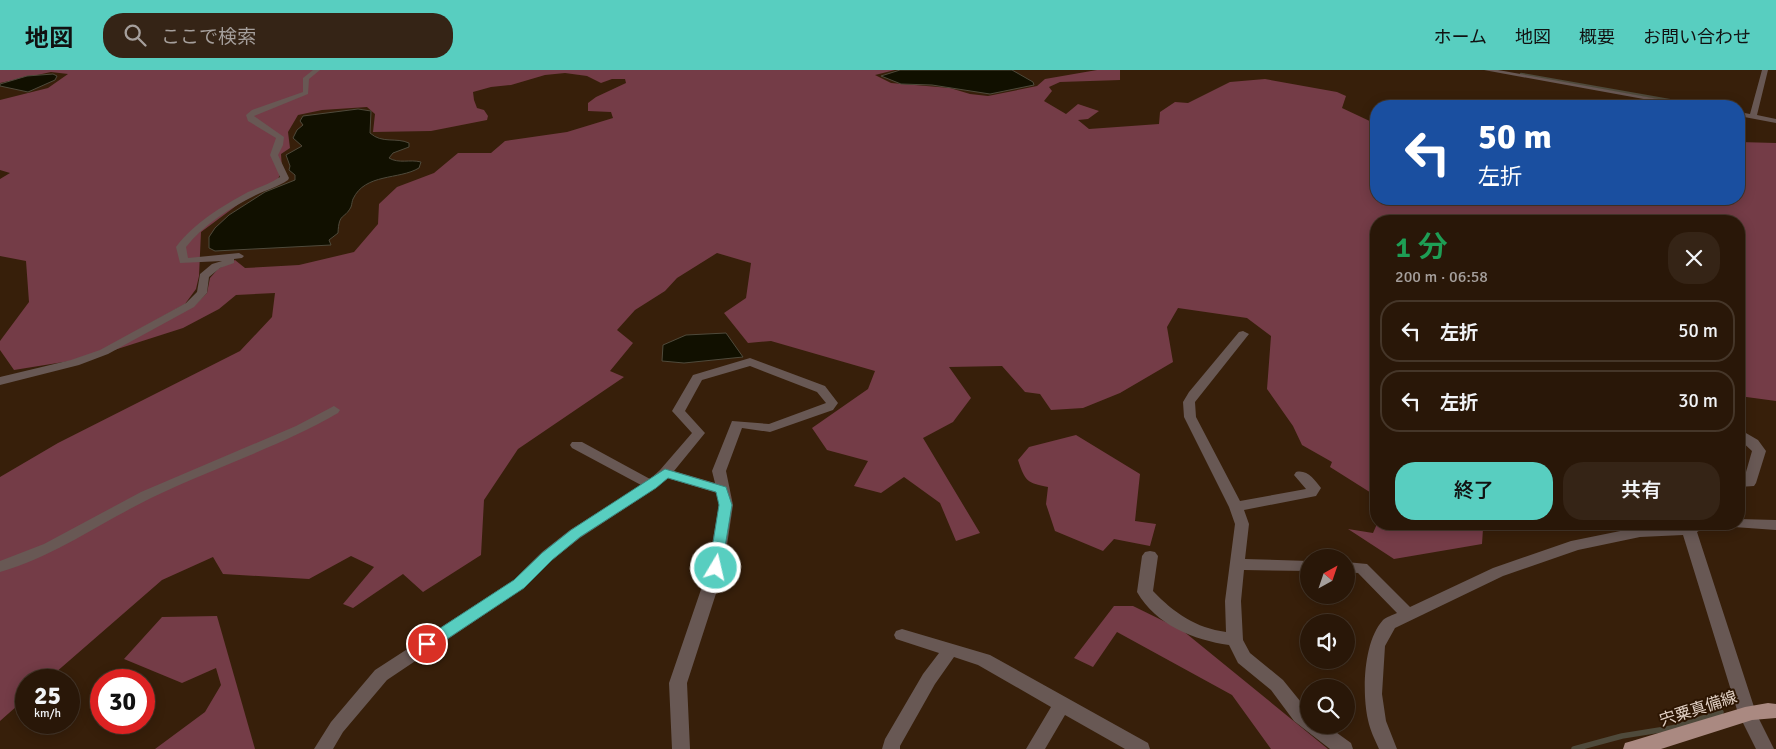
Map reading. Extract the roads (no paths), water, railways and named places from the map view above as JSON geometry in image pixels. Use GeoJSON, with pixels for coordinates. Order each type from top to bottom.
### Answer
{"type":"FeatureCollection","features":[{"type":"Feature","properties":{"kind":"main road","name":"宍粟真備線"},"geometry":{"type":"LineString","coordinates":[[1632,749],[1707,727],[1747,712],[1776,711]]}},
{"type":"Feature","properties":{"kind":"street"},"geometry":{"type":"LineString","coordinates":[[0,381],[75,363],[104,352],[190,305],[202,293],[204,276],[216,266],[239,256],[184,261],[181,247],[186,239],[242,199],[285,178],[274,155],[279,146],[280,137],[251,119],[250,115],[264,108],[300,97],[306,93],[306,78],[317,70]]}},
{"type":"Feature","properties":{"kind":"street"},"geometry":{"type":"LineString","coordinates":[[1487,70],[1659,100]]}},
{"type":"Feature","properties":{"kind":"street"},"geometry":{"type":"LineString","coordinates":[[1753,117],[1764,70]]}},
{"type":"Feature","properties":{"kind":"street"},"geometry":{"type":"LineString","coordinates":[[1745,115],[1776,121]]}},
{"type":"Feature","properties":{"kind":"street"},"geometry":{"type":"LineString","coordinates":[[1243,334],[1189,402],[1190,417],[1236,507],[1242,524],[1233,602],[1235,640],[1244,658],[1277,684],[1300,716]]}},
{"type":"Feature","properties":{"kind":"street"},"geometry":{"type":"LineString","coordinates":[[323,749],[337,727],[381,674],[519,584],[547,556],[576,534],[651,485],[665,473],[699,433],[678,411],[696,378],[750,362],[821,390],[832,403],[829,407],[770,428],[737,424],[718,471],[726,505],[715,572],[678,683],[681,749]]}},
{"type":"Feature","properties":{"kind":"street"},"geometry":{"type":"LineString","coordinates":[[0,377],[21,375]]}},
{"type":"Feature","properties":{"kind":"street"},"geometry":{"type":"LineString","coordinates":[[0,567],[49,548],[146,495],[301,429],[334,410]]}},
{"type":"Feature","properties":{"kind":"street"},"geometry":{"type":"LineString","coordinates":[[1745,437],[1753,443],[1759,451],[1749,483],[1745,483]]}},
{"type":"Feature","properties":{"kind":"street"},"geometry":{"type":"LineString","coordinates":[[577,445],[651,485]]}},
{"type":"Feature","properties":{"kind":"street"},"geometry":{"type":"LineString","coordinates":[[665,473],[722,490]]}},
{"type":"Feature","properties":{"kind":"street"},"geometry":{"type":"LineString","coordinates":[[1236,507],[1311,493],[1314,488],[1301,475]]}},
{"type":"Feature","properties":{"kind":"street"},"geometry":{"type":"LineString","coordinates":[[1745,524],[1776,525]]}},
{"type":"Feature","properties":{"kind":"street"},"geometry":{"type":"LineString","coordinates":[[1388,749],[1376,721],[1373,694],[1377,646],[1389,624],[1498,572],[1576,545],[1640,532],[1662,530]]}},
{"type":"Feature","properties":{"kind":"street"},"geometry":{"type":"LineString","coordinates":[[1696,530],[1747,712],[1765,749]]}},
{"type":"Feature","properties":{"kind":"street"},"geometry":{"type":"LineString","coordinates":[[1150,556],[1145,592],[1156,604],[1183,626],[1191,630],[1235,640]]}},
{"type":"Feature","properties":{"kind":"street"},"geometry":{"type":"LineString","coordinates":[[1237,564],[1300,566]]}},
{"type":"Feature","properties":{"kind":"street"},"geometry":{"type":"LineString","coordinates":[[1355,568],[1362,568],[1407,614]]}},
{"type":"Feature","properties":{"kind":"street"},"geometry":{"type":"LineString","coordinates":[[902,635],[984,660],[1141,749]]}},
{"type":"Feature","properties":{"kind":"street"},"geometry":{"type":"LineString","coordinates":[[891,749],[930,679],[950,650]]}},
{"type":"Feature","properties":{"kind":"street"},"geometry":{"type":"LineString","coordinates":[[1035,749],[1062,704]]}},
{"type":"Feature","properties":{"kind":"street"},"geometry":{"type":"LineString","coordinates":[[1324,734],[1344,749]]}},
{"type":"Feature","properties":{"kind":"waterway"},"geometry":{"type":"LineString","coordinates":[[1521,74],[1669,100]]}},
{"type":"Feature","properties":{"kind":"waterway"},"geometry":{"type":"LineString","coordinates":[[1574,749],[1622,736],[1672,728],[1721,712]]}}]}
